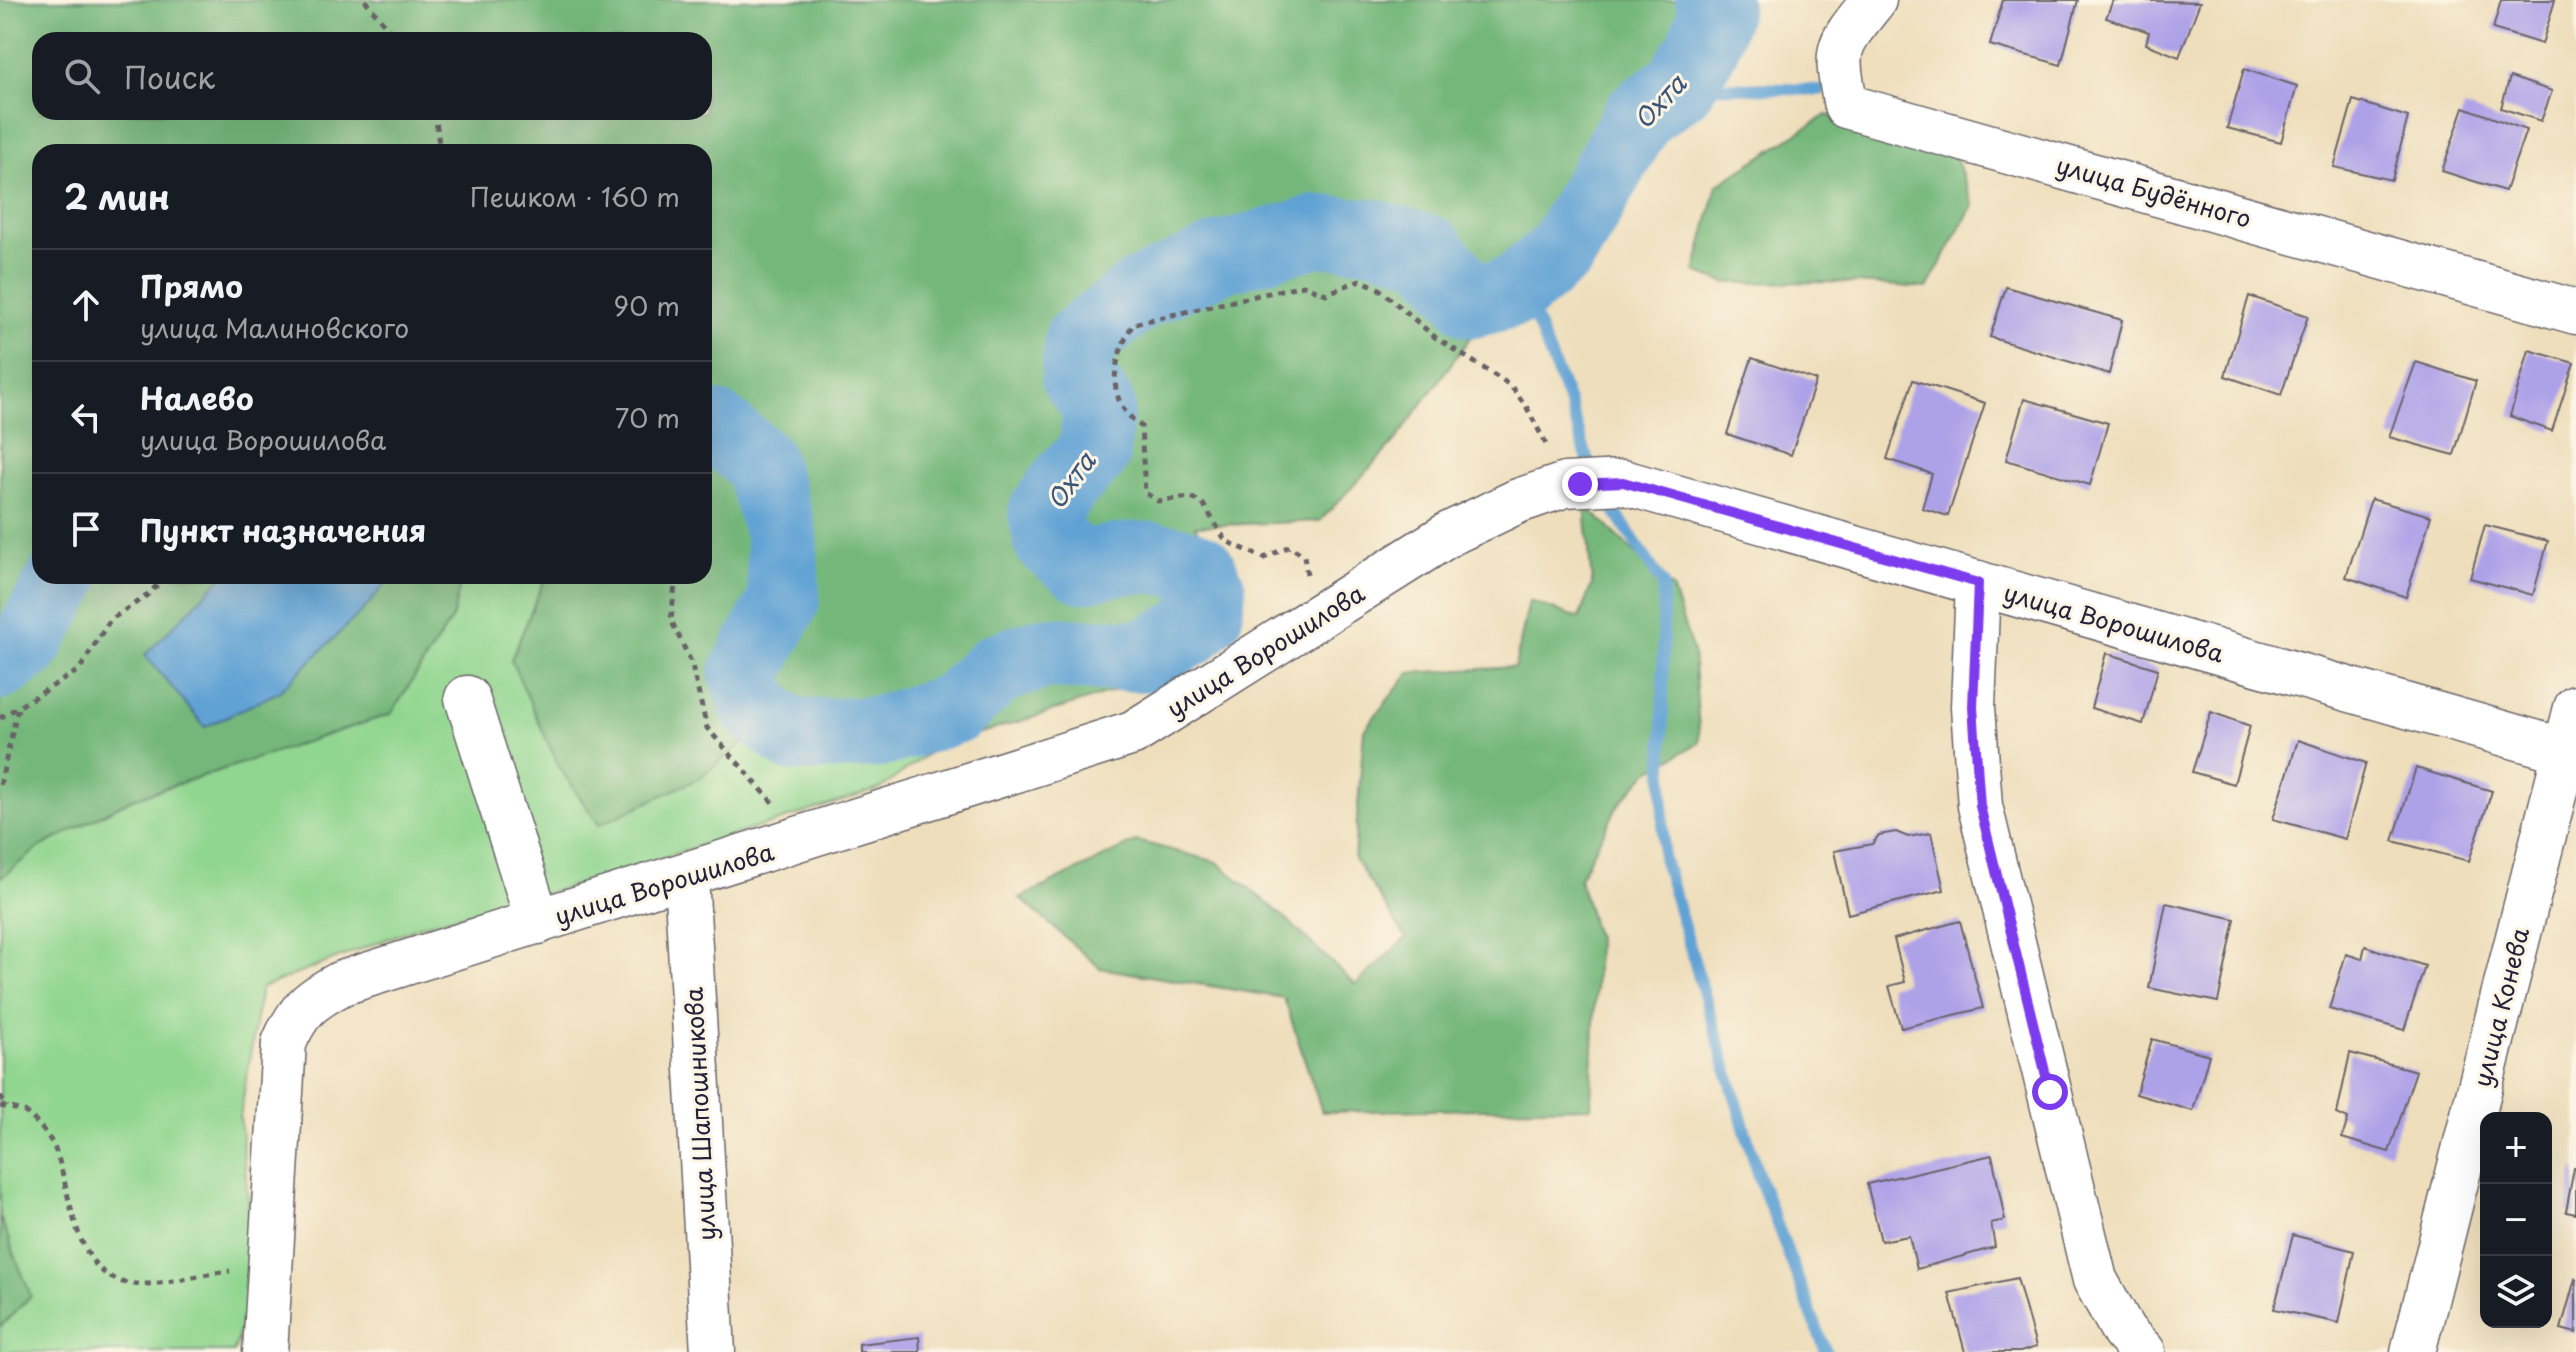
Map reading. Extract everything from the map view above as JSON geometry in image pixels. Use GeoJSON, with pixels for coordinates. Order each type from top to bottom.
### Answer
{"type":"FeatureCollection","features":[{"type":"Feature","properties":{"kind":"street","name":"улица Будённого"},"geometry":{"type":"LineString","coordinates":[[1874,0],[1845,36],[1836,58],[1846,106],[1941,130],[2576,312]]}},
{"type":"Feature","properties":{"kind":"street","name":"улица Ворошилова"},"geometry":{"type":"LineString","coordinates":[[265,1352],[284,1043],[297,1015],[320,994],[342,983],[1133,733],[1449,534],[1518,501],[1586,484],[1623,482],[2565,751]]}},
{"type":"Feature","properties":{"kind":"street"},"geometry":{"type":"LineString","coordinates":[[1978,583],[1973,707],[1980,806],[2095,1280],[2124,1332],[2143,1352]]}},
{"type":"Feature","properties":{"kind":"street"},"geometry":{"type":"LineString","coordinates":[[467,698],[538,922]]}},
{"type":"Feature","properties":{"kind":"street","name":"улица Конева"},"geometry":{"type":"LineString","coordinates":[[2413,1352],[2576,708]]}},
{"type":"Feature","properties":{"kind":"street","name":"улица Шапошникова"},"geometry":{"type":"LineString","coordinates":[[686,876],[713,1352]]}},
{"type":"Feature","properties":{"kind":"path"},"geometry":{"type":"LineString","coordinates":[[365,0],[391,32]]}},
{"type":"Feature","properties":{"kind":"path"},"geometry":{"type":"LineString","coordinates":[[436,120],[439,144]]}},
{"type":"Feature","properties":{"kind":"path"},"geometry":{"type":"LineString","coordinates":[[1326,611],[1308,581],[1304,556],[1290,546],[1264,558],[1226,541],[1203,504],[1190,497],[1158,501],[1145,493],[1141,426],[1131,419],[1118,400],[1113,376],[1118,350],[1133,324],[1288,287],[1303,285],[1326,294],[1360,280],[1378,288],[1436,338],[1510,385],[1586,484]]}},
{"type":"Feature","properties":{"kind":"path"},"geometry":{"type":"LineString","coordinates":[[0,718],[79,670],[110,620],[159,584]]}},
{"type":"Feature","properties":{"kind":"path"},"geometry":{"type":"LineString","coordinates":[[675,584],[671,620],[691,662],[707,728],[806,838]]}},
{"type":"Feature","properties":{"kind":"path"},"geometry":{"type":"LineString","coordinates":[[0,785],[19,707]]}},
{"type":"Feature","properties":{"kind":"path"},"geometry":{"type":"LineString","coordinates":[[0,1096],[3,1106],[27,1112],[55,1147],[76,1230],[96,1265],[123,1283],[157,1284],[195,1274],[270,1272]]}},
{"type":"Feature","properties":{"kind":"green space"},"geometry":{"type":"Polygon","coordinates":[[[0,0],[1726,0],[1721,58],[1680,107],[1642,83],[1599,147],[1567,219],[1525,262],[1395,441],[1320,521],[1195,526],[1234,593],[1213,635],[1117,690],[938,746],[786,747],[743,743],[698,779],[599,825],[559,767],[511,660],[543,584],[712,584],[712,144],[32,144],[32,584],[460,584],[452,618],[391,714],[132,799],[40,847],[0,878],[0,0]]]}},
{"type":"Feature","properties":{"kind":"green space"},"geometry":{"type":"Polygon","coordinates":[[[1826,115],[1956,158],[1973,205],[1927,288],[1841,282],[1726,283],[1695,272],[1717,185],[1826,115]]]}},
{"type":"Feature","properties":{"kind":"green space"},"geometry":{"type":"Polygon","coordinates":[[[1585,505],[1672,588],[1693,652],[1700,742],[1648,772],[1619,804],[1579,878],[1597,939],[1591,1107],[1322,1112],[1284,998],[1100,968],[1020,898],[1137,841],[1217,862],[1284,917],[1355,985],[1406,938],[1354,858],[1364,730],[1409,673],[1515,667],[1529,601],[1579,618],[1592,584],[1585,505]]]}},
{"type":"Feature","properties":{"kind":"green space"},"geometry":{"type":"Polygon","coordinates":[[[460,584],[543,584],[511,660],[698,779],[743,743],[786,747],[938,746],[880,789],[563,889],[420,926],[261,988],[240,1117],[255,1272],[234,1352],[0,1352],[0,1327],[30,1296],[0,1217],[0,878],[40,847],[132,799],[391,714],[452,618],[460,584]]]}},
{"type":"Feature","properties":{"kind":"green space"},"geometry":{"type":"Polygon","coordinates":[[[0,1217],[31,1296],[0,1327],[0,1217]]]}},
{"type":"Feature","properties":{"kind":"water"},"geometry":{"type":"Polygon","coordinates":[[[215,584],[385,584],[279,692],[205,727],[145,655],[215,584]]]}},
{"type":"Feature","properties":{"kind":"building"},"geometry":{"type":"Polygon","coordinates":[[[2003,0],[2078,0],[2061,65],[1990,45],[2003,0]]]}},
{"type":"Feature","properties":{"kind":"building"},"geometry":{"type":"Polygon","coordinates":[[[2113,0],[2200,2],[2179,57],[2146,44],[2149,32],[2106,18],[2113,0]]]}},
{"type":"Feature","properties":{"kind":"building"},"geometry":{"type":"Polygon","coordinates":[[[2501,0],[2555,0],[2542,44],[2493,29],[2501,0]]]}},
{"type":"Feature","properties":{"kind":"building"},"geometry":{"type":"Polygon","coordinates":[[[2244,69],[2297,86],[2281,142],[2227,128],[2244,69]]]}},
{"type":"Feature","properties":{"kind":"building"},"geometry":{"type":"Polygon","coordinates":[[[2510,77],[2552,91],[2541,121],[2501,108],[2510,77]]]}},
{"type":"Feature","properties":{"kind":"building"},"geometry":{"type":"Polygon","coordinates":[[[2353,100],[2408,117],[2392,180],[2334,167],[2353,100]]]}},
{"type":"Feature","properties":{"kind":"building"},"geometry":{"type":"Polygon","coordinates":[[[2464,107],[2526,130],[2505,191],[2442,171],[2464,107]]]}},
{"type":"Feature","properties":{"kind":"building"},"geometry":{"type":"Polygon","coordinates":[[[2006,287],[2122,320],[2109,374],[1990,337],[2006,287]]]}},
{"type":"Feature","properties":{"kind":"building"},"geometry":{"type":"Polygon","coordinates":[[[2249,296],[2308,316],[2281,395],[2225,376],[2249,296]]]}},
{"type":"Feature","properties":{"kind":"building"},"geometry":{"type":"Polygon","coordinates":[[[2529,350],[2574,363],[2552,431],[2510,416],[2529,350]]]}},
{"type":"Feature","properties":{"kind":"building"},"geometry":{"type":"Polygon","coordinates":[[[1752,358],[1816,380],[1791,455],[1727,434],[1752,358]]]}},
{"type":"Feature","properties":{"kind":"building"},"geometry":{"type":"Polygon","coordinates":[[[2416,362],[2476,381],[2454,455],[2389,437],[2416,362]]]}},
{"type":"Feature","properties":{"kind":"building"},"geometry":{"type":"Polygon","coordinates":[[[1913,380],[1985,403],[1948,516],[1922,508],[1932,474],[1887,459],[1913,380]]]}},
{"type":"Feature","properties":{"kind":"building"},"geometry":{"type":"Polygon","coordinates":[[[2024,399],[2108,423],[2090,485],[2006,460],[2024,399]]]}},
{"type":"Feature","properties":{"kind":"building"},"geometry":{"type":"Polygon","coordinates":[[[2371,499],[2431,516],[2406,597],[2346,577],[2371,499]]]}},
{"type":"Feature","properties":{"kind":"building"},"geometry":{"type":"Polygon","coordinates":[[[2485,525],[2548,541],[2533,595],[2470,578],[2485,525]]]}},
{"type":"Feature","properties":{"kind":"building"},"geometry":{"type":"Polygon","coordinates":[[[2106,653],[2158,669],[2143,724],[2091,708],[2106,653]]]}},
{"type":"Feature","properties":{"kind":"building"},"geometry":{"type":"Polygon","coordinates":[[[2211,712],[2250,726],[2234,784],[2192,772],[2211,712]]]}},
{"type":"Feature","properties":{"kind":"building"},"geometry":{"type":"Polygon","coordinates":[[[2298,740],[2366,763],[2345,839],[2273,819],[2298,740]]]}},
{"type":"Feature","properties":{"kind":"building"},"geometry":{"type":"Polygon","coordinates":[[[2416,768],[2492,791],[2469,861],[2393,841],[2416,768]]]}},
{"type":"Feature","properties":{"kind":"building"},"geometry":{"type":"Polygon","coordinates":[[[1896,832],[1908,837],[1931,833],[1944,890],[1848,914],[1834,851],[1872,844],[1879,835],[1896,832]]]}},
{"type":"Feature","properties":{"kind":"building"},"geometry":{"type":"Polygon","coordinates":[[[2166,903],[2235,919],[2218,1002],[2149,988],[2166,903]]]}},
{"type":"Feature","properties":{"kind":"building"},"geometry":{"type":"Polygon","coordinates":[[[1960,921],[1983,1008],[1901,1028],[1889,986],[1905,982],[1894,939],[1960,921]]]}},
{"type":"Feature","properties":{"kind":"building"},"geometry":{"type":"Polygon","coordinates":[[[2365,946],[2425,966],[2404,1030],[2329,1009],[2346,954],[2362,959],[2365,946]]]}},
{"type":"Feature","properties":{"kind":"building"},"geometry":{"type":"Polygon","coordinates":[[[2152,1039],[2209,1055],[2193,1111],[2136,1094],[2152,1039]]]}},
{"type":"Feature","properties":{"kind":"building"},"geometry":{"type":"Polygon","coordinates":[[[2350,1053],[2416,1071],[2389,1152],[2342,1138],[2348,1119],[2337,1114],[2350,1053]]]}},
{"type":"Feature","properties":{"kind":"building"},"geometry":{"type":"Polygon","coordinates":[[[1992,1155],[2005,1220],[1991,1223],[1995,1247],[1917,1269],[1909,1236],[1881,1241],[1867,1184],[1992,1155]]]}},
{"type":"Feature","properties":{"kind":"building"},"geometry":{"type":"Polygon","coordinates":[[[2576,1168],[2576,1214],[2566,1212],[2576,1168]]]}},
{"type":"Feature","properties":{"kind":"building"},"geometry":{"type":"Polygon","coordinates":[[[2293,1235],[2354,1251],[2339,1323],[2274,1309],[2293,1235]]]}},
{"type":"Feature","properties":{"kind":"building"},"geometry":{"type":"Polygon","coordinates":[[[2017,1278],[2036,1347],[2020,1352],[1965,1352],[1949,1293],[2017,1278]]]}},
{"type":"Feature","properties":{"kind":"building"},"geometry":{"type":"Polygon","coordinates":[[[2576,1280],[2576,1333],[2561,1329],[2576,1280]]]}},
{"type":"Feature","properties":{"kind":"building"},"geometry":{"type":"Polygon","coordinates":[[[919,1337],[920,1352],[859,1352],[859,1344],[919,1337]]]}},
{"type":"Feature","properties":{"kind":"waterway","name":"Охта"},"geometry":{"type":"LineString","coordinates":[[712,426],[759,462],[781,533],[784,600],[745,674],[757,709],[793,736],[879,732],[955,708],[998,668],[1045,653],[1143,656],[1188,632],[1207,614],[1210,590],[1200,569],[1185,564],[1142,558],[1083,567],[1050,542],[1044,513],[1068,479],[1094,453],[1099,406],[1077,377],[1080,340],[1140,294],[1220,258],[1317,231],[1374,235],[1429,251],[1473,302],[1515,291],[1562,251],[1640,114],[1679,86],[1702,49],[1716,8],[1711,0]]}},
{"type":"Feature","properties":{"kind":"waterway"},"geometry":{"type":"LineString","coordinates":[[1679,86],[1820,90]]}},
{"type":"Feature","properties":{"kind":"waterway"},"geometry":{"type":"LineString","coordinates":[[1522,286],[1569,402],[1593,476]]}},
{"type":"Feature","properties":{"kind":"waterway"},"geometry":{"type":"LineString","coordinates":[[1602,492],[1663,584],[1663,857],[1760,1180],[1826,1352]]}},
{"type":"Feature","properties":{"kind":"waterway","name":"Охта"},"geometry":{"type":"LineString","coordinates":[[0,664],[26,645],[60,584]]}},
{"type":"Feature","properties":{"kind":"route"},"geometry":{"type":"LineString","coordinates":[[1580,484],[1623,482],[1978,583],[1973,707],[1980,806],[2050,1092]]}}]}
